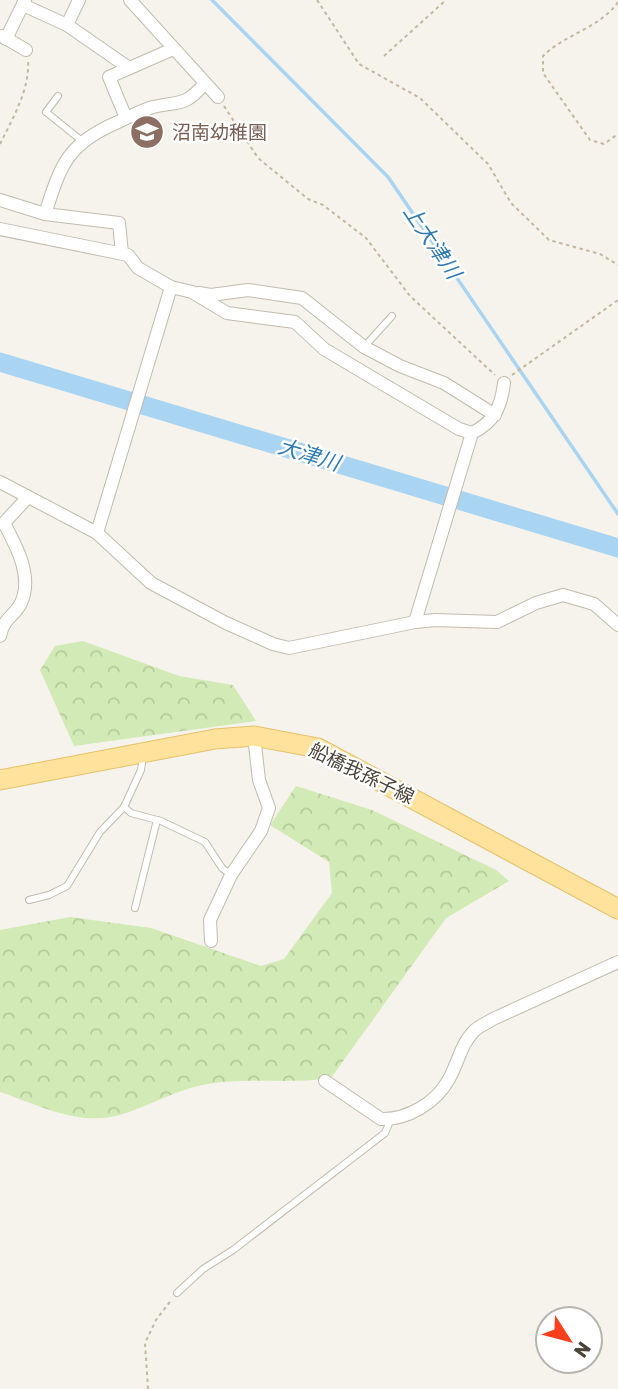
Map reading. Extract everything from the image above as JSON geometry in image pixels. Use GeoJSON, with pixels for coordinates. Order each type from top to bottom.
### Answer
{"type":"FeatureCollection","features":[{"type":"Feature","properties":{"kind":"main road","name":"船橋我孫子線"},"geometry":{"type":"LineString","coordinates":[[0,780],[215,739],[254,736],[318,747],[618,909]]}},
{"type":"Feature","properties":{"kind":"street"},"geometry":{"type":"LineString","coordinates":[[67,25],[79,0]]}},
{"type":"Feature","properties":{"kind":"street"},"geometry":{"type":"LineString","coordinates":[[130,0],[218,97]]}},
{"type":"Feature","properties":{"kind":"street"},"geometry":{"type":"LineString","coordinates":[[26,50],[3,37],[24,2],[67,25],[130,68]]}},
{"type":"Feature","properties":{"kind":"street"},"geometry":{"type":"LineString","coordinates":[[126,118],[109,77],[173,49]]}},
{"type":"Feature","properties":{"kind":"street"},"geometry":{"type":"LineString","coordinates":[[44,214],[58,172],[70,153],[82,141],[104,128],[153,107],[176,105],[195,96],[205,83]]}},
{"type":"Feature","properties":{"kind":"street"},"geometry":{"type":"LineString","coordinates":[[0,200],[44,214],[119,223],[122,253]]}},
{"type":"Feature","properties":{"kind":"street"},"geometry":{"type":"LineString","coordinates":[[0,229],[122,253],[128,255],[138,268],[171,287],[192,292],[211,295],[248,290],[302,298],[364,347],[400,366],[444,383],[495,415]]}},
{"type":"Feature","properties":{"kind":"street"},"geometry":{"type":"LineString","coordinates":[[97,533],[171,287]]}},
{"type":"Feature","properties":{"kind":"street"},"geometry":{"type":"LineString","coordinates":[[192,292],[227,313],[295,322],[324,349],[347,365],[459,429],[472,433],[484,427],[500,409],[504,383]]}},
{"type":"Feature","properties":{"kind":"street"},"geometry":{"type":"LineString","coordinates":[[415,622],[472,433]]}},
{"type":"Feature","properties":{"kind":"street"},"geometry":{"type":"LineString","coordinates":[[0,482],[97,533],[151,583],[226,624],[289,648],[415,622],[497,622],[536,603],[562,595],[594,604],[618,625]]}},
{"type":"Feature","properties":{"kind":"street"},"geometry":{"type":"LineString","coordinates":[[0,636],[2,624],[20,605],[26,584],[17,546],[4,523],[28,497]]}},
{"type":"Feature","properties":{"kind":"street"},"geometry":{"type":"LineString","coordinates":[[211,941],[210,920],[232,875],[261,831],[269,808],[259,780],[254,736]]}},
{"type":"Feature","properties":{"kind":"street"},"geometry":{"type":"LineString","coordinates":[[325,1082],[380,1119],[410,1114],[442,1091],[450,1078],[458,1054],[474,1031],[493,1019],[618,962]]}},
{"type":"Feature","properties":{"kind":"lane"},"geometry":{"type":"LineString","coordinates":[[58,96],[46,112],[82,141]]}},
{"type":"Feature","properties":{"kind":"lane"},"geometry":{"type":"LineString","coordinates":[[364,347],[392,316]]}},
{"type":"Feature","properties":{"kind":"lane"},"geometry":{"type":"LineString","coordinates":[[29,900],[67,886],[100,832],[124,807],[141,770],[144,752]]}},
{"type":"Feature","properties":{"kind":"lane"},"geometry":{"type":"LineString","coordinates":[[124,807],[131,813],[157,820],[205,842],[222,867],[232,875]]}},
{"type":"Feature","properties":{"kind":"lane"},"geometry":{"type":"LineString","coordinates":[[135,908],[157,820]]}},
{"type":"Feature","properties":{"kind":"lane"},"geometry":{"type":"LineString","coordinates":[[177,1293],[203,1269],[233,1250],[385,1133],[391,1119]]}},
{"type":"Feature","properties":{"kind":"path"},"geometry":{"type":"LineString","coordinates":[[317,0],[359,64],[420,98],[488,164],[511,203],[550,240],[600,254],[618,265]]}},
{"type":"Feature","properties":{"kind":"path"},"geometry":{"type":"LineString","coordinates":[[384,56],[446,0]]}},
{"type":"Feature","properties":{"kind":"path"},"geometry":{"type":"LineString","coordinates":[[618,2],[607,16],[543,56],[543,73],[590,140],[604,144],[618,134]]}},
{"type":"Feature","properties":{"kind":"path"},"geometry":{"type":"LineString","coordinates":[[0,144],[29,76],[26,50]]}},
{"type":"Feature","properties":{"kind":"path"},"geometry":{"type":"LineString","coordinates":[[218,97],[258,158],[308,199],[323,205],[366,238],[411,296],[504,383]]}},
{"type":"Feature","properties":{"kind":"path"},"geometry":{"type":"LineString","coordinates":[[516,372],[618,300]]}},
{"type":"Feature","properties":{"kind":"path"},"geometry":{"type":"LineString","coordinates":[[148,1389],[145,1343],[156,1320],[177,1293]]}},
{"type":"Feature","properties":{"kind":"green space"},"geometry":{"type":"Polygon","coordinates":[[[83,641],[179,676],[233,685],[256,721],[74,746],[40,670],[55,646],[83,641]]]}},
{"type":"Feature","properties":{"kind":"green space"},"geometry":{"type":"Polygon","coordinates":[[[296,786],[372,810],[496,870],[509,881],[446,918],[331,1078],[198,1086],[107,1118],[76,1117],[0,1092],[0,930],[70,917],[151,928],[261,966],[284,959],[332,893],[329,862],[270,825],[296,786]]]}},
{"type":"Feature","properties":{"kind":"waterway","name":"上大津川"},"geometry":{"type":"LineString","coordinates":[[212,0],[388,177],[618,514]]}},
{"type":"Feature","properties":{"kind":"waterway","name":"大津川"},"geometry":{"type":"LineString","coordinates":[[0,362],[618,548]]}},
{"type":"Feature","properties":{"kind":"place","name":"沼南幼稚園"},"geometry":{"type":"Point","coordinates":[147,132]}}]}
